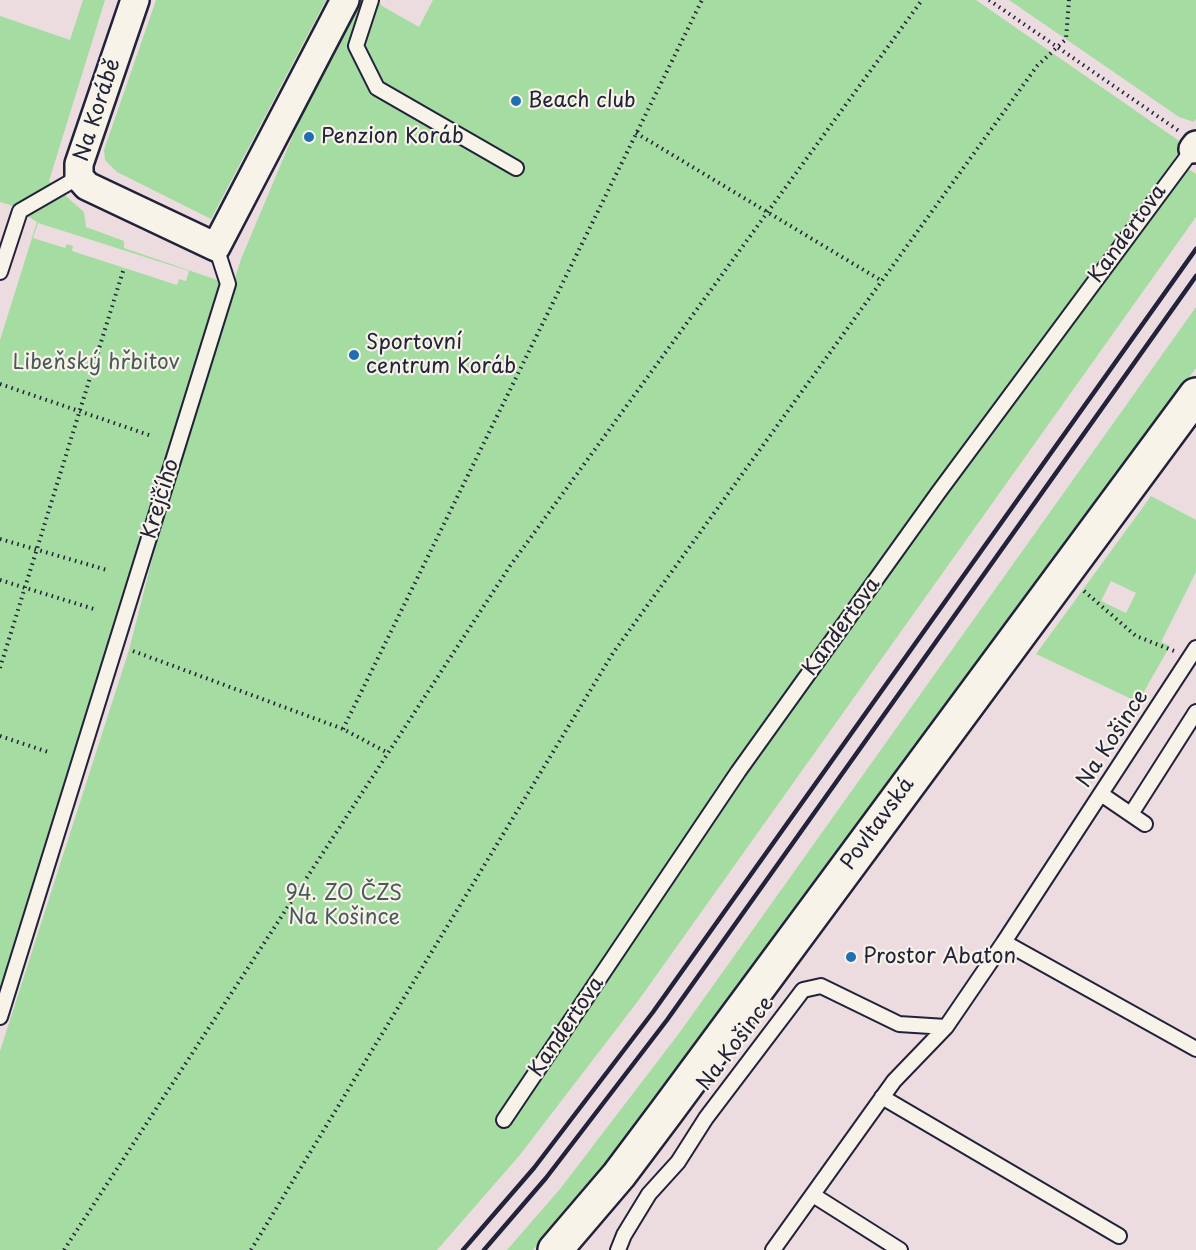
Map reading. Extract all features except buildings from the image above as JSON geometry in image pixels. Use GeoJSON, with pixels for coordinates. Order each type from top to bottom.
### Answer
{"type":"FeatureCollection","features":[{"type":"Feature","properties":{"kind":"main road","name":"Povltavská"},"geometry":{"type":"LineString","coordinates":[[555,1250],[619,1175],[661,1120],[1196,395]]}},
{"type":"Feature","properties":{"kind":"street","name":"Na Korábě"},"geometry":{"type":"LineString","coordinates":[[135,0],[79,164],[79,177],[87,186],[216,247]]}},
{"type":"Feature","properties":{"kind":"street"},"geometry":{"type":"LineString","coordinates":[[216,247],[345,0]]}},
{"type":"Feature","properties":{"kind":"lane"},"geometry":{"type":"LineString","coordinates":[[370,0],[356,46],[377,88],[516,168]]}},
{"type":"Feature","properties":{"kind":"lane","name":"Kandertova"},"geometry":{"type":"LineString","coordinates":[[504,1120],[738,772],[938,494],[1195,147]]}},
{"type":"Feature","properties":{"kind":"lane"},"geometry":{"type":"LineString","coordinates":[[0,272],[20,211],[79,177]]}},
{"type":"Feature","properties":{"kind":"lane","name":"Krejčího"},"geometry":{"type":"LineString","coordinates":[[0,1017],[228,284],[216,247]]}},
{"type":"Feature","properties":{"kind":"lane","name":"Na Košince"},"geometry":{"type":"LineString","coordinates":[[773,1250],[882,1097],[946,1027],[1194,659]]}},
{"type":"Feature","properties":{"kind":"lane"},"geometry":{"type":"LineString","coordinates":[[1131,814],[1196,712]]}},
{"type":"Feature","properties":{"kind":"lane"},"geometry":{"type":"LineString","coordinates":[[1101,794],[1145,824]]}},
{"type":"Feature","properties":{"kind":"lane"},"geometry":{"type":"LineString","coordinates":[[1004,942],[1196,1049]]}},
{"type":"Feature","properties":{"kind":"lane","name":"Na Košince"},"geometry":{"type":"LineString","coordinates":[[618,1250],[624,1234],[649,1194],[678,1162],[706,1118],[803,990],[821,986],[899,1024],[946,1027]]}},
{"type":"Feature","properties":{"kind":"lane"},"geometry":{"type":"LineString","coordinates":[[882,1097],[1119,1236]]}},
{"type":"Feature","properties":{"kind":"lane"},"geometry":{"type":"LineString","coordinates":[[813,1195],[900,1250]]}},
{"type":"Feature","properties":{"kind":"path"},"geometry":{"type":"LineString","coordinates":[[343,729],[702,0]]}},
{"type":"Feature","properties":{"kind":"path"},"geometry":{"type":"LineString","coordinates":[[64,1250],[510,566],[922,0]]}},
{"type":"Feature","properties":{"kind":"path"},"geometry":{"type":"LineString","coordinates":[[989,0],[1183,134],[1195,147]]}},
{"type":"Feature","properties":{"kind":"path"},"geometry":{"type":"LineString","coordinates":[[250,1250],[613,653],[1037,66],[1066,39],[1070,0]]}},
{"type":"Feature","properties":{"kind":"path"},"geometry":{"type":"LineString","coordinates":[[636,133],[769,210],[882,281]]}},
{"type":"Feature","properties":{"kind":"path"},"geometry":{"type":"LineString","coordinates":[[0,668],[124,268]]}},
{"type":"Feature","properties":{"kind":"path"},"geometry":{"type":"LineString","coordinates":[[0,384],[149,435]]}},
{"type":"Feature","properties":{"kind":"path"},"geometry":{"type":"LineString","coordinates":[[0,539],[107,570]]}},
{"type":"Feature","properties":{"kind":"path"},"geometry":{"type":"LineString","coordinates":[[0,580],[94,609]]}},
{"type":"Feature","properties":{"kind":"path"},"geometry":{"type":"LineString","coordinates":[[1076,584],[1136,636],[1194,659]]}},
{"type":"Feature","properties":{"kind":"path"},"geometry":{"type":"LineString","coordinates":[[116,645],[343,729],[388,753]]}},
{"type":"Feature","properties":{"kind":"path"},"geometry":{"type":"LineString","coordinates":[[0,736],[51,753]]}},
{"type":"Feature","properties":{"kind":"green space","name":"Libeňský hřbitov"},"geometry":{"type":"Polygon","coordinates":[[[83,0],[105,0],[49,181],[84,212],[86,227],[124,241],[124,248],[223,282],[0,994],[0,340],[37,222],[10,205],[0,202],[0,16],[70,40],[83,0]],[[38,223],[33,238],[65,248],[67,244],[73,246],[72,251],[177,285],[179,279],[186,281],[189,271],[38,223]]]}},
{"type":"Feature","properties":{"kind":"green space"},"geometry":{"type":"Polygon","coordinates":[[[156,0],[326,0],[211,219],[117,172],[105,160],[104,150],[156,0]]]}},
{"type":"Feature","properties":{"kind":"green space","name":"94. ZO ČZS Na Košince"},"geometry":{"type":"Polygon","coordinates":[[[350,0],[370,0],[378,4],[379,2],[382,6],[419,27],[433,0],[976,0],[1185,145],[1174,159],[1196,174],[1196,217],[638,1001],[519,1156],[437,1250],[0,1250],[0,1051],[129,650],[174,473],[241,259],[350,0]]]}},
{"type":"Feature","properties":{"kind":"green space"},"geometry":{"type":"Polygon","coordinates":[[[1009,0],[1196,0],[1196,119],[1194,122],[1179,117],[1009,0]]]}},
{"type":"Feature","properties":{"kind":"green space"},"geometry":{"type":"Polygon","coordinates":[[[1196,307],[1196,368],[592,1181],[533,1250],[507,1250],[560,1189],[680,1032],[1196,307]]]}},
{"type":"Feature","properties":{"kind":"green space"},"geometry":{"type":"Polygon","coordinates":[[[1151,496],[1196,520],[1196,572],[1161,642],[1170,646],[1138,702],[1036,654],[1151,496]],[[1111,581],[1101,601],[1126,613],[1136,593],[1111,581]]]}},
{"type":"Feature","properties":{"kind":"railway"},"geometry":{"type":"LineString","coordinates":[[463,1250],[534,1168],[653,1012],[1196,249]]}},
{"type":"Feature","properties":{"kind":"railway"},"geometry":{"type":"LineString","coordinates":[[484,1250],[546,1178],[667,1020],[1196,276]]}},
{"type":"Feature","properties":{"kind":"place","name":"Beach club"},"geometry":{"type":"Point","coordinates":[516,101]}},
{"type":"Feature","properties":{"kind":"place","name":"Penzion Koráb"},"geometry":{"type":"Point","coordinates":[309,137]}},
{"type":"Feature","properties":{"kind":"place","name":"Sportovní centrum Koráb"},"geometry":{"type":"Point","coordinates":[354,355]}},
{"type":"Feature","properties":{"kind":"place","name":"Prostor Abaton"},"geometry":{"type":"Point","coordinates":[851,957]}}]}
